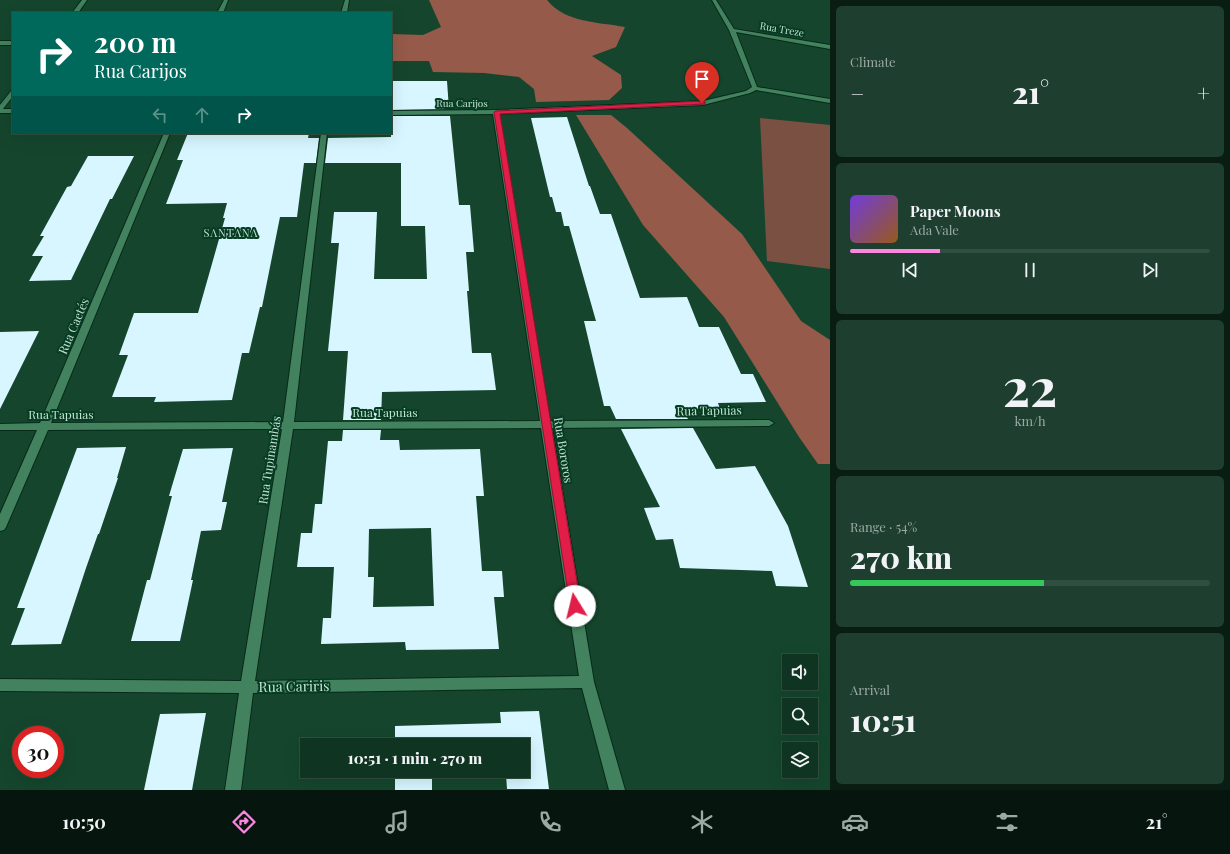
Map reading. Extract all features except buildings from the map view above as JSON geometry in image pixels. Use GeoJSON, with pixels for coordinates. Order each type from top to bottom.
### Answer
{"type":"FeatureCollection","features":[{"type":"Feature","properties":{"kind":"street"},"geometry":{"type":"LineString","coordinates":[[76,12],[85,0]]}},
{"type":"Feature","properties":{"kind":"street"},"geometry":{"type":"LineString","coordinates":[[220,12],[226,0]]}},
{"type":"Feature","properties":{"kind":"street"},"geometry":{"type":"LineString","coordinates":[[344,12],[347,0]]}},
{"type":"Feature","properties":{"kind":"street"},"geometry":{"type":"LineString","coordinates":[[714,0],[732,30],[755,88],[830,101]]}},
{"type":"Feature","properties":{"kind":"street","name":"Rua Treze"},"geometry":{"type":"LineString","coordinates":[[732,30],[830,47]]}},
{"type":"Feature","properties":{"kind":"street"},"geometry":{"type":"LineString","coordinates":[[0,43],[12,43]]}},
{"type":"Feature","properties":{"kind":"street","name":"Rua Carijos"},"geometry":{"type":"LineString","coordinates":[[392,113],[496,112],[702,103],[748,92],[755,88]]}},
{"type":"Feature","properties":{"kind":"street"},"geometry":{"type":"LineString","coordinates":[[0,110],[12,93]]}},
{"type":"Feature","properties":{"kind":"street"},"geometry":{"type":"LineString","coordinates":[[0,110],[12,111]]}},
{"type":"Feature","properties":{"kind":"street","name":"Rua Bororos"},"geometry":{"type":"LineString","coordinates":[[496,112],[587,682],[617,790]]}},
{"type":"Feature","properties":{"kind":"street","name":"Rua Caetés"},"geometry":{"type":"LineString","coordinates":[[0,526],[44,427],[167,134]]}},
{"type":"Feature","properties":{"kind":"street","name":"Rua Tupinambás"},"geometry":{"type":"LineString","coordinates":[[233,790],[247,687],[288,425],[324,134]]}},
{"type":"Feature","properties":{"kind":"street","name":"Rua Tapuias"},"geometry":{"type":"LineString","coordinates":[[0,427],[769,422]]}},
{"type":"Feature","properties":{"kind":"street","name":"Rua Cariris"},"geometry":{"type":"LineString","coordinates":[[0,685],[247,687],[587,682]]}},
{"type":"Feature","properties":{"kind":"shaded area"},"geometry":{"type":"Polygon","coordinates":[[[429,0],[547,0],[554,8],[573,17],[625,27],[616,47],[592,56],[621,75],[622,88],[609,100],[536,102],[534,89],[519,77],[484,73],[433,72],[429,61],[392,61],[392,34],[423,35],[441,27],[429,0]]]}},
{"type":"Feature","properties":{"kind":"shaded area"},"geometry":{"type":"Polygon","coordinates":[[[576,115],[611,115],[627,128],[742,234],[801,321],[830,340],[830,464],[818,464],[799,437],[724,317],[643,225],[576,115]]]}},
{"type":"Feature","properties":{"kind":"shaded area"},"geometry":{"type":"Polygon","coordinates":[[[760,118],[830,125],[830,269],[767,261],[760,118]]]}},
{"type":"Feature","properties":{"kind":"district","name":"SANTANA"},"geometry":{"type":"Point","coordinates":[231,232]}},
{"type":"Feature","properties":{"kind":"route"},"geometry":{"type":"LineString","coordinates":[[575,606],[496,112],[702,103]]}}]}
